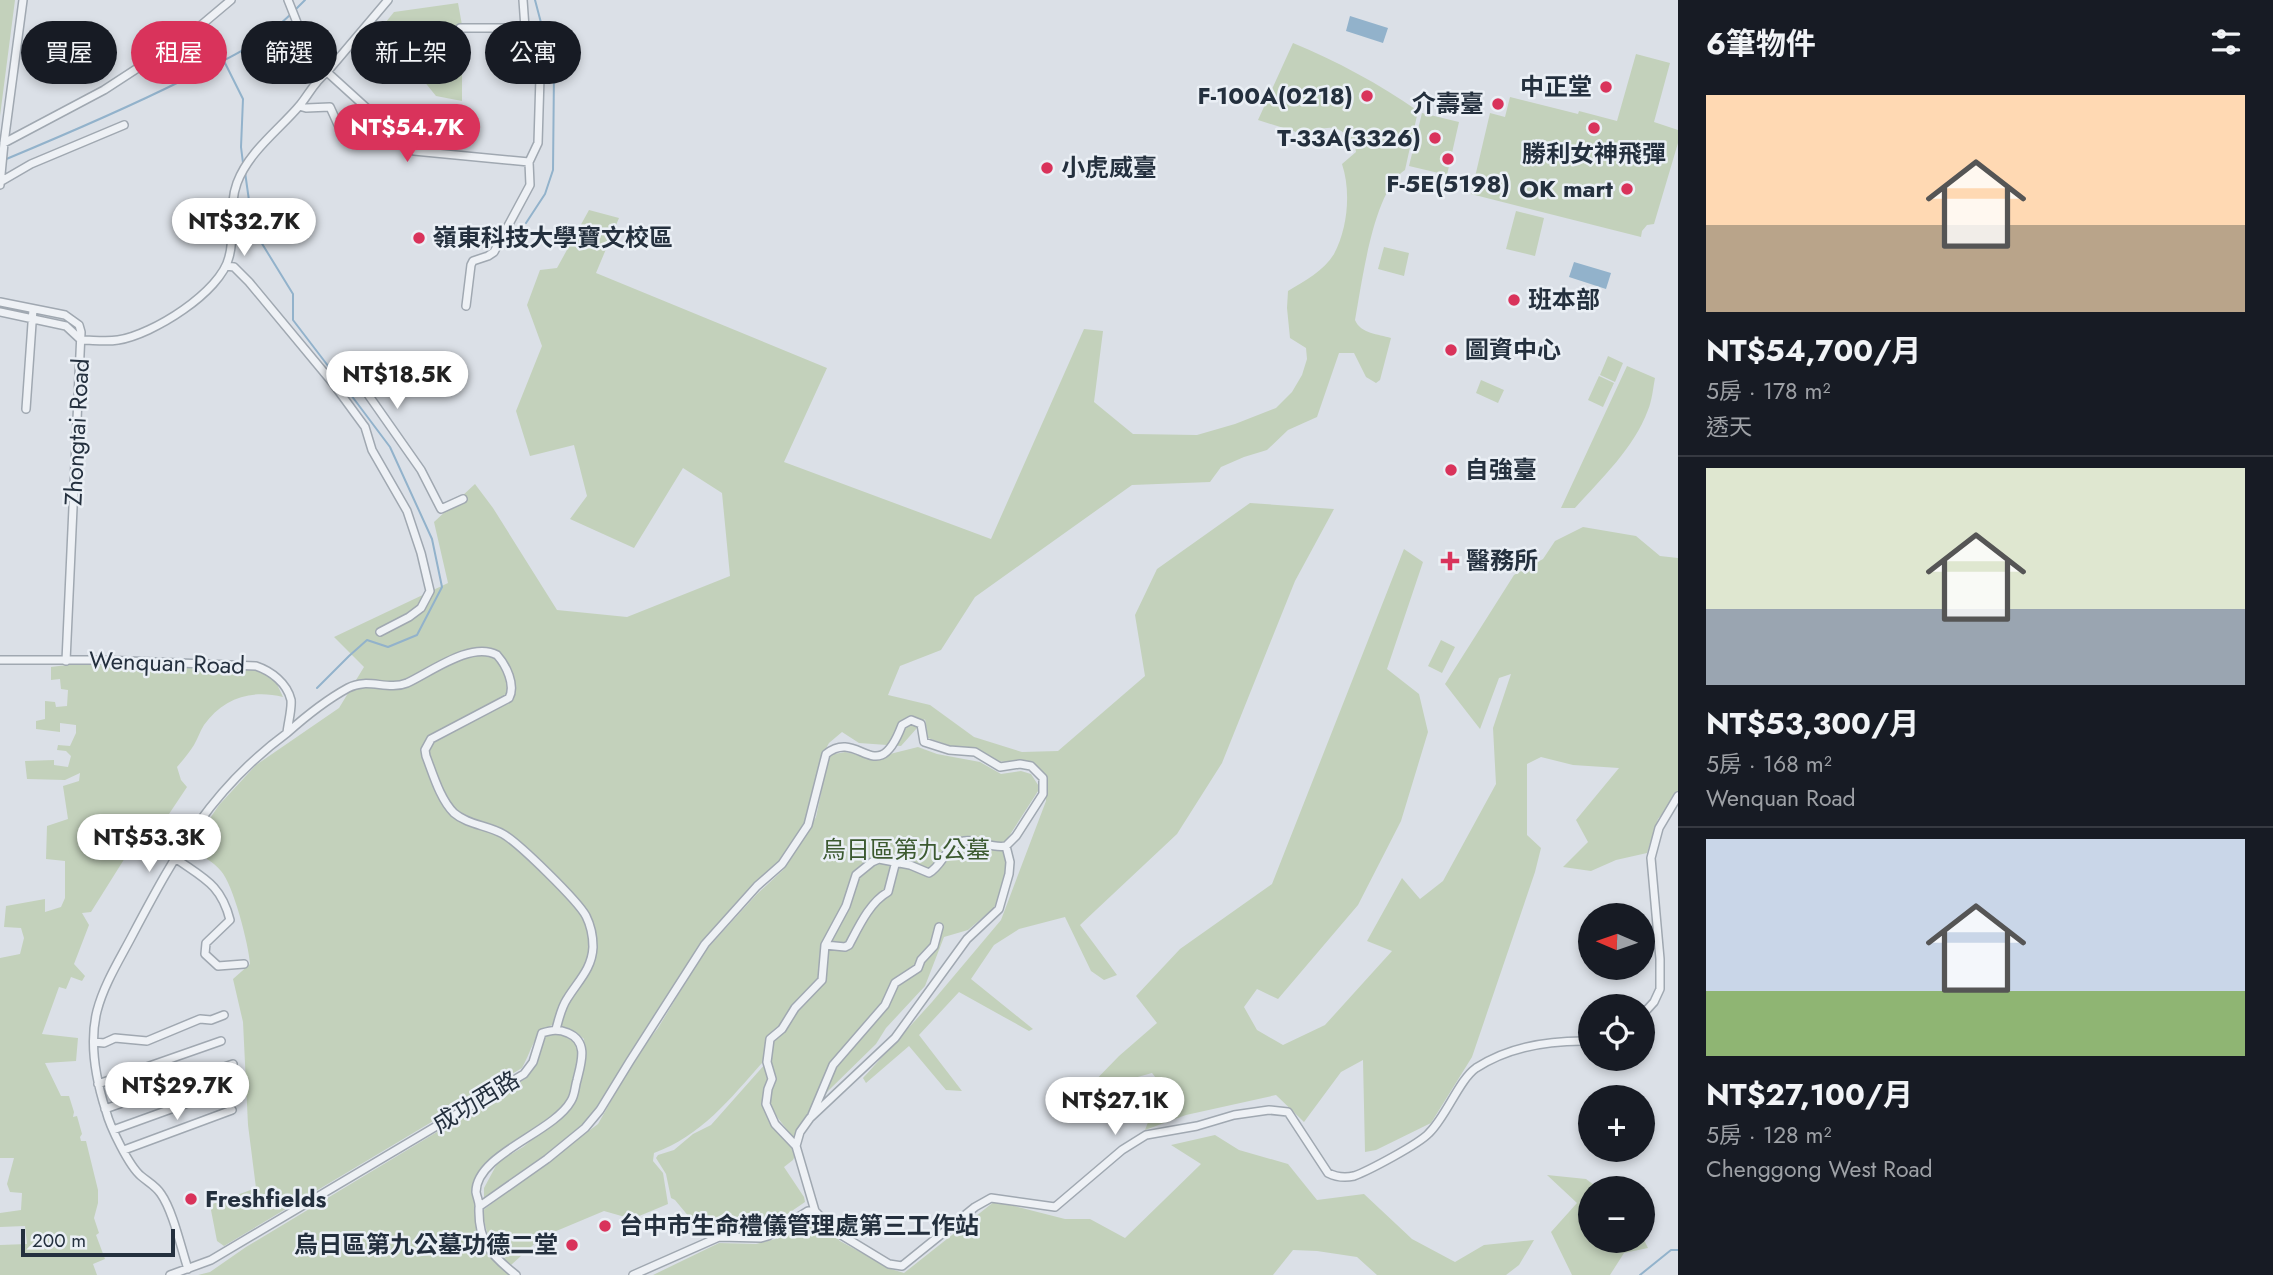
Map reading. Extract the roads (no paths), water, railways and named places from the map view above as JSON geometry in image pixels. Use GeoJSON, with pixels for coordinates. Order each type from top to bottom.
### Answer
{"type":"FeatureCollection","features":[{"type":"Feature","properties":{"kind":"street"},"geometry":{"type":"LineString","coordinates":[[0,183],[23,0]]}},
{"type":"Feature","properties":{"kind":"street"},"geometry":{"type":"LineString","coordinates":[[4,144],[104,90],[193,32],[231,0]]}},
{"type":"Feature","properties":{"kind":"street"},"geometry":{"type":"LineString","coordinates":[[337,60],[388,0]]}},
{"type":"Feature","properties":{"kind":"street"},"geometry":{"type":"LineString","coordinates":[[523,0],[524,21]]}},
{"type":"Feature","properties":{"kind":"street"},"geometry":{"type":"LineString","coordinates":[[288,1],[297,21]]}},
{"type":"Feature","properties":{"kind":"street"},"geometry":{"type":"LineString","coordinates":[[337,82],[414,151],[529,162]]}},
{"type":"Feature","properties":{"kind":"street"},"geometry":{"type":"LineString","coordinates":[[315,84],[299,106],[257,151],[238,180],[232,207],[230,256],[226,266],[234,267],[249,282],[332,382],[365,427],[372,450],[408,511],[430,591],[421,608],[410,617],[380,632]]}},
{"type":"Feature","properties":{"kind":"street"},"geometry":{"type":"LineString","coordinates":[[466,306],[473,261],[494,252],[530,185],[529,162],[538,143],[540,84]]}},
{"type":"Feature","properties":{"kind":"street"},"geometry":{"type":"LineString","coordinates":[[299,106],[330,107],[340,129],[357,109]]}},
{"type":"Feature","properties":{"kind":"street"},"geometry":{"type":"LineString","coordinates":[[0,183],[30,164],[124,125]]}},
{"type":"Feature","properties":{"kind":"street","name":"Zhongtai Road"},"geometry":{"type":"LineString","coordinates":[[66,661],[81,340],[117,341],[141,334],[196,301],[226,266]]}},
{"type":"Feature","properties":{"kind":"street"},"geometry":{"type":"LineString","coordinates":[[0,302],[65,315],[79,325],[81,340]]}},
{"type":"Feature","properties":{"kind":"street"},"geometry":{"type":"LineString","coordinates":[[26,409],[33,309]]}},
{"type":"Feature","properties":{"kind":"street"},"geometry":{"type":"LineString","coordinates":[[0,312],[66,326],[81,340]]}},
{"type":"Feature","properties":{"kind":"street"},"geometry":{"type":"LineString","coordinates":[[332,382],[350,370],[357,372],[366,393],[421,470],[441,509],[463,499]]}},
{"type":"Feature","properties":{"kind":"street"},"geometry":{"type":"LineString","coordinates":[[188,1269],[161,1193],[140,1176],[124,1150],[113,1130],[98,1084],[94,1042],[97,1010],[108,981],[197,823],[230,783],[260,754],[312,712],[356,684],[366,682],[398,685],[463,655],[483,650],[497,655],[505,666],[512,693],[509,698],[431,739],[425,750],[426,755],[445,800],[456,814],[506,835],[572,899],[586,916],[592,936],[592,957],[583,977],[566,999],[556,1029],[573,1035],[581,1043],[582,1056],[572,1100],[541,1129],[486,1168],[476,1192],[480,1206],[478,1217],[486,1245],[493,1257],[516,1275]]}},
{"type":"Feature","properties":{"kind":"street","name":"Wenquan Road"},"geometry":{"type":"LineString","coordinates":[[0,660],[103,660],[256,666],[271,672],[288,693],[291,700],[287,733]]}},
{"type":"Feature","properties":{"kind":"street"},"geometry":{"type":"LineString","coordinates":[[480,1206],[547,1159],[585,1128],[600,1110],[705,944],[757,886],[782,864],[808,825],[826,754],[846,746],[876,757],[884,755],[897,739],[902,725],[912,720],[920,724],[923,742],[927,744],[949,750],[975,752],[1000,767],[1020,764],[1031,766],[1044,778],[1043,794],[1016,836],[1006,846],[993,848],[965,840],[954,845],[935,870],[929,873],[896,861],[879,859],[860,870],[846,906],[825,945],[822,980],[794,1008],[782,1029],[770,1039],[767,1062],[772,1080],[766,1104],[775,1124],[796,1146],[815,1211],[833,1230],[889,1264],[902,1266],[975,1207],[991,1198],[1055,1207],[1122,1150],[1146,1135],[1198,1126],[1234,1115],[1269,1110],[1288,1112],[1328,1173],[1336,1177],[1355,1175],[1419,1142],[1431,1132],[1475,1069],[1494,1059],[1547,1042],[1578,1041]]}},
{"type":"Feature","properties":{"kind":"street"},"geometry":{"type":"LineString","coordinates":[[1655,1000],[1660,989],[1660,959],[1651,859],[1659,828],[1678,796]]}},
{"type":"Feature","properties":{"kind":"street"},"geometry":{"type":"LineString","coordinates":[[796,1146],[800,1132],[812,1115],[895,1038],[967,939],[999,908],[1009,874],[1010,862],[1006,846]]}},
{"type":"Feature","properties":{"kind":"street"},"geometry":{"type":"LineString","coordinates":[[175,858],[216,887],[228,912],[230,920],[206,943],[205,954],[218,966],[244,964]]}},
{"type":"Feature","properties":{"kind":"street"},"geometry":{"type":"LineString","coordinates":[[825,945],[849,945],[873,904],[888,892],[896,861]]}},
{"type":"Feature","properties":{"kind":"street"},"geometry":{"type":"LineString","coordinates":[[812,1115],[833,1065],[886,1005],[895,984],[918,968],[921,960],[934,946],[939,927]]}},
{"type":"Feature","properties":{"kind":"street"},"geometry":{"type":"LineString","coordinates":[[94,1042],[104,1043],[115,1038],[147,1041],[200,1019],[211,1020],[224,1015]]}},
{"type":"Feature","properties":{"kind":"street","name":"成功西路"},"geometry":{"type":"LineString","coordinates":[[170,1275],[211,1261],[524,1074],[533,1062],[542,1033],[556,1029]]}},
{"type":"Feature","properties":{"kind":"street"},"geometry":{"type":"LineString","coordinates":[[98,1084],[221,1041]]}},
{"type":"Feature","properties":{"kind":"street"},"geometry":{"type":"LineString","coordinates":[[105,1109],[233,1064]]}},
{"type":"Feature","properties":{"kind":"street"},"geometry":{"type":"LineString","coordinates":[[113,1130],[232,1087]]}},
{"type":"Feature","properties":{"kind":"street"},"geometry":{"type":"LineString","coordinates":[[124,1150],[232,1110]]}},
{"type":"Feature","properties":{"kind":"street"},"geometry":{"type":"LineString","coordinates":[[633,1275],[719,1237],[768,1236],[808,1211],[815,1211]]}},
{"type":"Feature","properties":{"kind":"water"},"geometry":{"type":"Polygon","coordinates":[[[1350,16],[1388,28],[1383,43],[1346,31],[1350,16]]]}},
{"type":"Feature","properties":{"kind":"water"},"geometry":{"type":"Polygon","coordinates":[[[1574,262],[1611,273],[1606,289],[1569,277],[1574,262]]]}},
{"type":"Feature","properties":{"kind":"waterway"},"geometry":{"type":"LineString","coordinates":[[295,10],[305,0]]}},
{"type":"Feature","properties":{"kind":"waterway"},"geometry":{"type":"LineString","coordinates":[[526,223],[545,194],[553,170],[554,72],[535,0]]}},
{"type":"Feature","properties":{"kind":"waterway"},"geometry":{"type":"LineString","coordinates":[[4,160],[225,60],[266,35],[291,14]]}},
{"type":"Feature","properties":{"kind":"waterway"},"geometry":{"type":"LineString","coordinates":[[227,67],[243,99],[243,163]]}},
{"type":"Feature","properties":{"kind":"waterway"},"geometry":{"type":"LineString","coordinates":[[245,172],[253,229],[293,294],[293,320],[335,375]]}},
{"type":"Feature","properties":{"kind":"waterway"},"geometry":{"type":"LineString","coordinates":[[317,688],[367,640],[388,647],[417,635],[442,587],[432,539],[390,447],[339,379]]}},
{"type":"Feature","properties":{"kind":"waterway"},"geometry":{"type":"LineString","coordinates":[[1640,1275],[1671,1250],[1678,1250]]}},
{"type":"Feature","properties":{"kind":"place","name":"中正堂"},"geometry":{"type":"Point","coordinates":[1606,87]}},
{"type":"Feature","properties":{"kind":"place","name":"F-100A(0218)"},"geometry":{"type":"Point","coordinates":[1367,96]}},
{"type":"Feature","properties":{"kind":"place","name":"介壽臺"},"geometry":{"type":"Point","coordinates":[1498,104]}},
{"type":"Feature","properties":{"kind":"place","name":"勝利女神飛彈"},"geometry":{"type":"Point","coordinates":[1594,128]}},
{"type":"Feature","properties":{"kind":"place","name":"T-33A(3326)"},"geometry":{"type":"Point","coordinates":[1435,138]}},
{"type":"Feature","properties":{"kind":"place","name":"F-5E(5198)"},"geometry":{"type":"Point","coordinates":[1448,159]}},
{"type":"Feature","properties":{"kind":"place","name":"小虎威臺"},"geometry":{"type":"Point","coordinates":[1047,168]}},
{"type":"Feature","properties":{"kind":"place","name":"OK mart"},"geometry":{"type":"Point","coordinates":[1627,189]}},
{"type":"Feature","properties":{"kind":"place","name":"嶺東科技大學寶文校區"},"geometry":{"type":"Point","coordinates":[419,238]}},
{"type":"Feature","properties":{"kind":"place","name":"班本部"},"geometry":{"type":"Point","coordinates":[1514,300]}},
{"type":"Feature","properties":{"kind":"place","name":"圖資中心"},"geometry":{"type":"Point","coordinates":[1451,350]}},
{"type":"Feature","properties":{"kind":"place","name":"自強臺"},"geometry":{"type":"Point","coordinates":[1451,470]}},
{"type":"Feature","properties":{"kind":"place","name":"醫務所"},"geometry":{"type":"Point","coordinates":[1450,561]}},
{"type":"Feature","properties":{"kind":"place","name":"Freshfields"},"geometry":{"type":"Point","coordinates":[191,1199]}},
{"type":"Feature","properties":{"kind":"place","name":"台中市生命禮儀管理處第三工作站"},"geometry":{"type":"Point","coordinates":[605,1226]}},
{"type":"Feature","properties":{"kind":"place","name":"烏日區第九公墓功德二堂"},"geometry":{"type":"Point","coordinates":[572,1245]}},
{"type":"Feature","properties":{"kind":"park label","name":"烏日區第九公墓"},"geometry":{"type":"Point","coordinates":[906,850]}}]}
